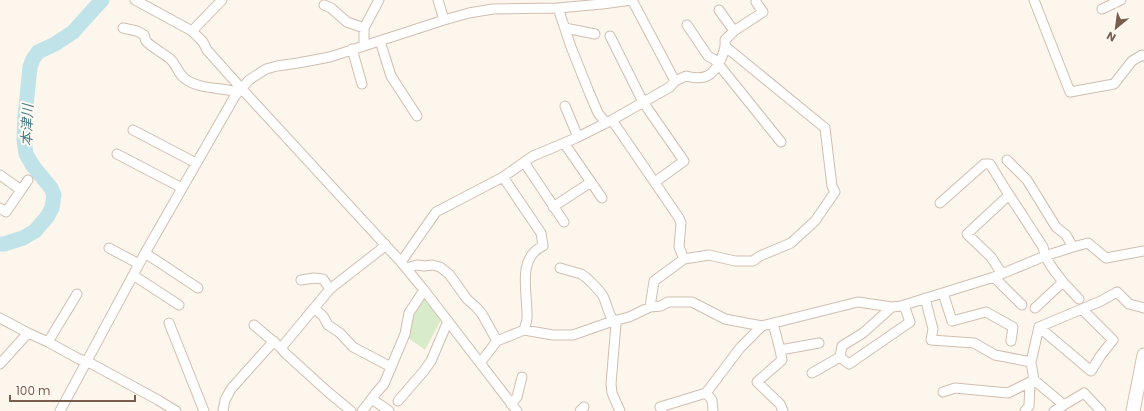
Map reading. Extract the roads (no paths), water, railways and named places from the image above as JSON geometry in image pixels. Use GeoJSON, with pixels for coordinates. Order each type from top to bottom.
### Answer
{"type":"FeatureCollection","features":[{"type":"Feature","properties":{"kind":"main road"},"geometry":{"type":"LineString","coordinates":[[1133,411],[1144,355]]}},
{"type":"Feature","properties":{"kind":"street"},"geometry":{"type":"LineString","coordinates":[[135,0],[192,31],[240,90],[386,244],[424,290],[514,409]]}},
{"type":"Feature","properties":{"kind":"street"},"geometry":{"type":"LineString","coordinates":[[192,31],[222,0]]}},
{"type":"Feature","properties":{"kind":"street"},"geometry":{"type":"LineString","coordinates":[[364,45],[364,28],[379,0]]}},
{"type":"Feature","properties":{"kind":"street"},"geometry":{"type":"LineString","coordinates":[[438,0],[444,20]]}},
{"type":"Feature","properties":{"kind":"street"},"geometry":{"type":"LineString","coordinates":[[60,411],[145,253],[196,163],[240,90],[249,80],[266,69],[330,57],[469,13],[493,9],[558,8],[632,0],[675,81]]}},
{"type":"Feature","properties":{"kind":"street"},"geometry":{"type":"LineString","coordinates":[[1034,0],[1070,92],[1114,84],[1132,61],[1142,55],[1144,56]]}},
{"type":"Feature","properties":{"kind":"street"},"geometry":{"type":"LineString","coordinates":[[1102,9],[1121,0]]}},
{"type":"Feature","properties":{"kind":"street"},"geometry":{"type":"LineString","coordinates":[[403,265],[436,212],[503,177],[533,156],[578,137],[609,121],[670,87],[675,81],[686,76],[695,79],[713,74],[726,47],[725,40],[734,31],[763,12],[756,2]]}},
{"type":"Feature","properties":{"kind":"street"},"geometry":{"type":"LineString","coordinates":[[324,5],[331,8],[347,22],[364,28]]}},
{"type":"Feature","properties":{"kind":"street"},"geometry":{"type":"LineString","coordinates":[[558,8],[571,47],[598,113],[609,121],[655,182],[679,218],[681,223],[679,247],[684,259]]}},
{"type":"Feature","properties":{"kind":"street"},"geometry":{"type":"LineString","coordinates":[[719,10],[734,31]]}},
{"type":"Feature","properties":{"kind":"street"},"geometry":{"type":"LineString","coordinates":[[687,25],[708,56],[715,60],[781,142]]}},
{"type":"Feature","properties":{"kind":"street"},"geometry":{"type":"LineString","coordinates":[[122,28],[137,31],[144,35],[146,41],[173,60],[180,74],[194,84],[208,88],[240,90]]}},
{"type":"Feature","properties":{"kind":"street"},"geometry":{"type":"LineString","coordinates":[[565,28],[595,34]]}},
{"type":"Feature","properties":{"kind":"street"},"geometry":{"type":"LineString","coordinates":[[610,36],[643,102],[684,161],[655,182]]}},
{"type":"Feature","properties":{"kind":"street"},"geometry":{"type":"LineString","coordinates":[[380,41],[391,76],[417,116]]}},
{"type":"Feature","properties":{"kind":"street"},"geometry":{"type":"LineString","coordinates":[[650,307],[654,281],[684,259],[709,255],[735,261],[753,261],[760,256],[791,243],[815,221],[835,192],[832,186],[825,128],[726,47]]}},
{"type":"Feature","properties":{"kind":"street"},"geometry":{"type":"LineString","coordinates":[[352,49],[362,84]]}},
{"type":"Feature","properties":{"kind":"street"},"geometry":{"type":"LineString","coordinates":[[565,106],[578,137]]}},
{"type":"Feature","properties":{"kind":"street"},"geometry":{"type":"LineString","coordinates":[[133,130],[196,163]]}},
{"type":"Feature","properties":{"kind":"street"},"geometry":{"type":"LineString","coordinates":[[564,143],[602,198]]}},
{"type":"Feature","properties":{"kind":"street"},"geometry":{"type":"LineString","coordinates":[[117,154],[182,188]]}},
{"type":"Feature","properties":{"kind":"street"},"geometry":{"type":"LineString","coordinates":[[1007,160],[1027,180],[1056,227],[1066,235],[1073,247]]}},
{"type":"Feature","properties":{"kind":"street"},"geometry":{"type":"LineString","coordinates":[[524,162],[564,222]]}},
{"type":"Feature","properties":{"kind":"street"},"geometry":{"type":"LineString","coordinates":[[940,203],[984,164],[990,164],[1043,247],[1045,256],[1051,266],[1063,282],[1079,299]]}},
{"type":"Feature","properties":{"kind":"street"},"geometry":{"type":"LineString","coordinates":[[0,175],[21,190]]}},
{"type":"Feature","properties":{"kind":"street"},"geometry":{"type":"LineString","coordinates":[[503,177],[541,233],[543,246],[536,249],[529,259],[526,268],[527,318],[524,330]]}},
{"type":"Feature","properties":{"kind":"street"},"geometry":{"type":"LineString","coordinates":[[0,208],[6,212],[28,180]]}},
{"type":"Feature","properties":{"kind":"street"},"geometry":{"type":"LineString","coordinates":[[553,207],[591,182]]}},
{"type":"Feature","properties":{"kind":"street"},"geometry":{"type":"LineString","coordinates":[[1008,194],[1009,195],[968,234],[991,256],[998,276],[1022,305]]}},
{"type":"Feature","properties":{"kind":"street"},"geometry":{"type":"LineString","coordinates":[[480,363],[497,341],[524,330],[553,335],[572,335],[629,317],[650,307],[661,306],[668,302],[692,302],[725,319],[762,326],[858,302],[892,307],[904,305],[998,276],[1045,256],[1088,243],[1106,258],[1144,251]]}},
{"type":"Feature","properties":{"kind":"street"},"geometry":{"type":"LineString","coordinates":[[281,348],[330,289],[386,244]]}},
{"type":"Feature","properties":{"kind":"street"},"geometry":{"type":"LineString","coordinates":[[109,248],[139,264]]}},
{"type":"Feature","properties":{"kind":"street"},"geometry":{"type":"LineString","coordinates":[[145,253],[198,288]]}},
{"type":"Feature","properties":{"kind":"street"},"geometry":{"type":"LineString","coordinates":[[403,265],[432,265],[440,267],[449,274],[467,299],[482,314],[497,341]]}},
{"type":"Feature","properties":{"kind":"street"},"geometry":{"type":"LineString","coordinates":[[560,268],[582,275],[593,284],[603,296],[608,311],[616,324],[611,384],[612,393],[620,411]]}},
{"type":"Feature","properties":{"kind":"street"},"geometry":{"type":"LineString","coordinates":[[133,275],[179,305]]}},
{"type":"Feature","properties":{"kind":"street"},"geometry":{"type":"LineString","coordinates":[[302,280],[314,278],[323,279],[330,289]]}},
{"type":"Feature","properties":{"kind":"street"},"geometry":{"type":"LineString","coordinates":[[1034,308],[1063,282]]}},
{"type":"Feature","properties":{"kind":"street"},"geometry":{"type":"LineString","coordinates":[[362,411],[384,384],[405,334],[409,313],[424,290]]}},
{"type":"Feature","properties":{"kind":"street"},"geometry":{"type":"LineString","coordinates":[[1040,327],[1101,301],[1117,292],[1129,304],[1144,308]]}},
{"type":"Feature","properties":{"kind":"street"},"geometry":{"type":"LineString","coordinates":[[943,293],[952,321],[986,312],[1013,327],[1011,341]]}},
{"type":"Feature","properties":{"kind":"street"},"geometry":{"type":"LineString","coordinates":[[48,342],[77,294]]}},
{"type":"Feature","properties":{"kind":"street"},"geometry":{"type":"LineString","coordinates":[[925,298],[933,329],[931,340],[974,343],[995,354],[1032,362]]}},
{"type":"Feature","properties":{"kind":"street"},"geometry":{"type":"LineString","coordinates":[[840,357],[849,364],[910,322],[904,305]]}},
{"type":"Feature","properties":{"kind":"street"},"geometry":{"type":"LineString","coordinates":[[812,373],[840,357],[842,346],[862,333],[892,307]]}},
{"type":"Feature","properties":{"kind":"street"},"geometry":{"type":"LineString","coordinates":[[314,308],[323,316],[328,325],[340,333],[353,347],[391,367]]}},
{"type":"Feature","properties":{"kind":"street"},"geometry":{"type":"LineString","coordinates":[[1040,327],[1091,371],[1113,340],[1082,309]]}},
{"type":"Feature","properties":{"kind":"street"},"geometry":{"type":"LineString","coordinates":[[0,318],[158,400],[176,411]]}},
{"type":"Feature","properties":{"kind":"street"},"geometry":{"type":"LineString","coordinates":[[398,401],[424,372],[431,361],[448,321]]}},
{"type":"Feature","properties":{"kind":"street"},"geometry":{"type":"LineString","coordinates":[[170,323],[204,411]]}},
{"type":"Feature","properties":{"kind":"street"},"geometry":{"type":"LineString","coordinates":[[773,323],[782,360],[757,382],[780,404],[783,411]]}},
{"type":"Feature","properties":{"kind":"street"},"geometry":{"type":"LineString","coordinates":[[254,324],[332,396],[351,411]]}},
{"type":"Feature","properties":{"kind":"street"},"geometry":{"type":"LineString","coordinates":[[662,411],[660,407],[706,393],[740,348],[762,326]]}},
{"type":"Feature","properties":{"kind":"street"},"geometry":{"type":"LineString","coordinates":[[1025,411],[1029,406],[1032,381],[1032,362],[1040,327]]}},
{"type":"Feature","properties":{"kind":"street"},"geometry":{"type":"LineString","coordinates":[[0,364],[28,333]]}},
{"type":"Feature","properties":{"kind":"street"},"geometry":{"type":"LineString","coordinates":[[223,411],[225,400],[231,390],[274,342]]}},
{"type":"Feature","properties":{"kind":"street"},"geometry":{"type":"LineString","coordinates":[[780,350],[819,343]]}},
{"type":"Feature","properties":{"kind":"street"},"geometry":{"type":"LineString","coordinates":[[514,409],[522,377]]}},
{"type":"Feature","properties":{"kind":"street"},"geometry":{"type":"LineString","coordinates":[[943,392],[955,388],[1008,393],[1032,381]]}},
{"type":"Feature","properties":{"kind":"street"},"geometry":{"type":"LineString","coordinates":[[1032,381],[1064,405]]}},
{"type":"Feature","properties":{"kind":"street"},"geometry":{"type":"LineString","coordinates":[[706,393],[712,400],[713,411]]}},
{"type":"Feature","properties":{"kind":"street"},"geometry":{"type":"LineString","coordinates":[[1054,411],[1084,393],[1101,411]]}},
{"type":"Feature","properties":{"kind":"street"},"geometry":{"type":"LineString","coordinates":[[372,399],[389,411]]}},
{"type":"Feature","properties":{"kind":"waterway","name":"本津川"},"geometry":{"type":"LineString","coordinates":[[0,244],[23,238],[35,231],[47,217],[52,208],[54,195],[51,188],[33,166],[26,154],[24,140],[30,67],[33,59],[38,52],[55,44],[73,32],[102,0]]}}]}
